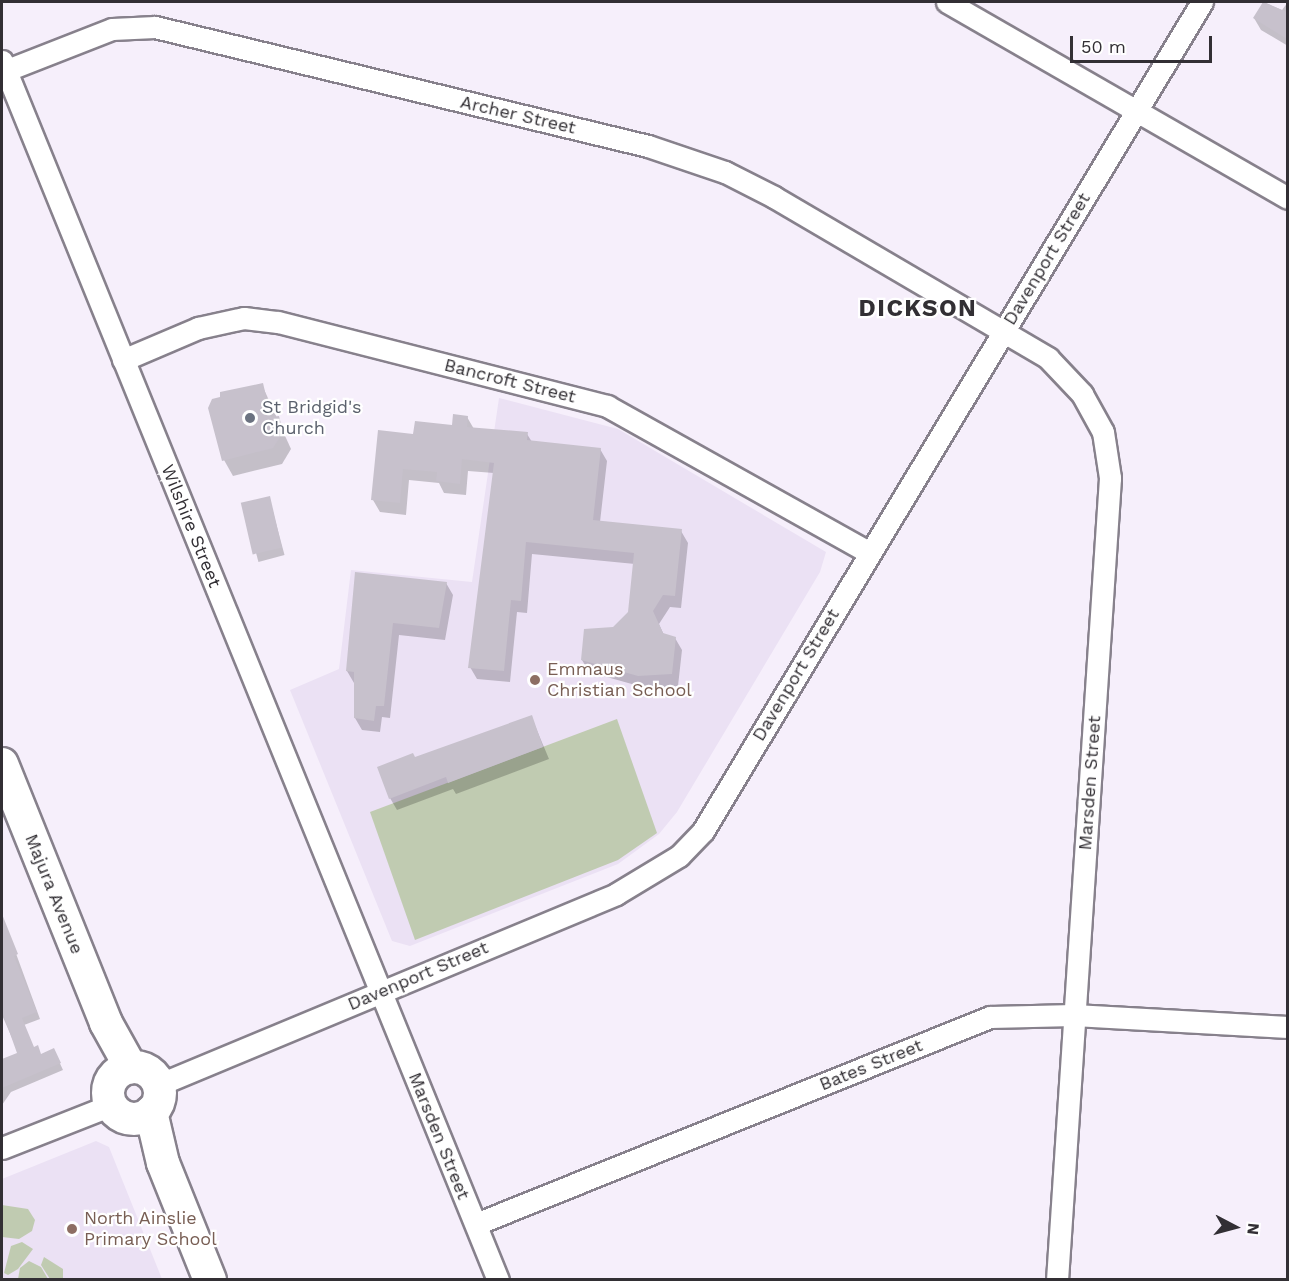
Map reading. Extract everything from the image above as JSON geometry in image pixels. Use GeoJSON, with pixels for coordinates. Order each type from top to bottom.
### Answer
{"type":"FeatureCollection","features":[{"type":"Feature","properties":{"kind":"main road","name":"Majura Avenue"},"geometry":{"type":"LineString","coordinates":[[2,764],[106,1023],[132,1095]]}},
{"type":"Feature","properties":{"kind":"main road"},"geometry":{"type":"LineString","coordinates":[[132,1095],[163,1163],[210,1280]]}},
{"type":"Feature","properties":{"kind":"street"},"geometry":{"type":"LineString","coordinates":[[947,2],[1287,198]]}},
{"type":"Feature","properties":{"kind":"street","name":"Davenport Street"},"geometry":{"type":"LineString","coordinates":[[2,1148],[616,894],[678,856],[703,831],[1202,2]]}},
{"type":"Feature","properties":{"kind":"street","name":"Archer Street"},"geometry":{"type":"LineString","coordinates":[[3,68],[112,29],[155,27],[648,146],[725,172],[774,197],[1004,331]]}},
{"type":"Feature","properties":{"kind":"street","name":"Wilshire Street"},"geometry":{"type":"LineString","coordinates":[[3,68],[380,992]]}},
{"type":"Feature","properties":{"kind":"street","name":"Bancroft Street"},"geometry":{"type":"LineString","coordinates":[[123,360],[198,328],[244,318],[278,322],[607,406],[870,553]]}},
{"type":"Feature","properties":{"kind":"street","name":"Marsden Street"},"geometry":{"type":"LineString","coordinates":[[1004,331],[1048,358],[1083,394],[1096,413],[1109,456],[1057,1280]]}},
{"type":"Feature","properties":{"kind":"street","name":"Marsden Street"},"geometry":{"type":"LineString","coordinates":[[380,992],[498,1280]]}},
{"type":"Feature","properties":{"kind":"street","name":"Bates Street"},"geometry":{"type":"LineString","coordinates":[[476,1224],[990,1017],[1074,1015],[1287,1027]]}},
{"type":"Feature","properties":{"kind":"shaded area","name":"Emmaus Christian School"},"geometry":{"type":"Polygon","coordinates":[[[499,398],[618,429],[826,552],[820,572],[677,812],[659,834],[618,864],[410,946],[392,941],[290,690],[339,669],[351,570],[472,582],[499,398]]]}},
{"type":"Feature","properties":{"kind":"shaded area","name":"North Ainslie Primary School"},"geometry":{"type":"Polygon","coordinates":[[[96,1141],[109,1147],[162,1279],[2,1280],[2,1179],[96,1141]]]}},
{"type":"Feature","properties":{"kind":"green space"},"geometry":{"type":"Polygon","coordinates":[[[617,719],[657,833],[618,860],[415,940],[370,812],[617,719]]]}},
{"type":"Feature","properties":{"kind":"green space"},"geometry":{"type":"Polygon","coordinates":[[[2,1205],[28,1209],[35,1220],[32,1231],[19,1239],[2,1237],[2,1205]]]}},
{"type":"Feature","properties":{"kind":"green space"},"geometry":{"type":"Polygon","coordinates":[[[22,1242],[33,1249],[18,1269],[8,1275],[4,1273],[11,1246],[22,1242]]]}},
{"type":"Feature","properties":{"kind":"green space"},"geometry":{"type":"Polygon","coordinates":[[[44,1257],[63,1269],[63,1279],[50,1279],[41,1265],[44,1257]]]}},
{"type":"Feature","properties":{"kind":"green space"},"geometry":{"type":"Polygon","coordinates":[[[29,1261],[41,1267],[48,1279],[18,1279],[20,1268],[29,1261]]]}},
{"type":"Feature","properties":{"kind":"building"},"geometry":{"type":"Polygon","coordinates":[[[1263,2],[1287,12],[1287,39],[1253,18],[1263,2]]]}},
{"type":"Feature","properties":{"kind":"building"},"geometry":{"type":"Polygon","coordinates":[[[263,383],[271,417],[279,416],[283,432],[273,448],[222,461],[208,408],[212,399],[220,397],[220,392],[263,383]]]}},
{"type":"Feature","properties":{"kind":"building"},"geometry":{"type":"Polygon","coordinates":[[[453,414],[468,416],[467,427],[528,432],[527,440],[601,448],[593,520],[682,529],[675,596],[663,595],[653,611],[663,633],[676,637],[672,674],[638,676],[581,660],[584,629],[613,627],[628,612],[634,553],[526,542],[521,601],[511,600],[504,671],[468,668],[494,463],[462,459],[460,484],[436,481],[437,472],[403,469],[400,503],[371,500],[378,430],[413,434],[415,421],[452,425],[453,414]]]}},
{"type":"Feature","properties":{"kind":"building"},"geometry":{"type":"Polygon","coordinates":[[[270,496],[282,548],[253,554],[241,503],[270,496]]]}},
{"type":"Feature","properties":{"kind":"building"},"geometry":{"type":"Polygon","coordinates":[[[355,572],[447,582],[439,628],[393,623],[384,706],[376,706],[374,721],[354,718],[354,672],[346,671],[355,572]]]}},
{"type":"Feature","properties":{"kind":"building"},"geometry":{"type":"Polygon","coordinates":[[[532,715],[543,747],[448,783],[446,777],[389,799],[377,767],[413,753],[415,757],[532,715]]]}},
{"type":"Feature","properties":{"kind":"building"},"geometry":{"type":"Polygon","coordinates":[[[2,914],[18,954],[14,956],[37,1012],[22,1018],[34,1047],[38,1045],[41,1054],[54,1048],[61,1063],[2,1088],[2,1059],[17,1053],[2,1011],[2,914]]]}},
{"type":"Feature","properties":{"kind":"place","name":"St Bridgid's Church"},"geometry":{"type":"Point","coordinates":[250,418]}},
{"type":"Feature","properties":{"kind":"place","name":"Emmaus Christian School"},"geometry":{"type":"Point","coordinates":[535,680]}},
{"type":"Feature","properties":{"kind":"place","name":"North Ainslie Primary School"},"geometry":{"type":"Point","coordinates":[72,1229]}},
{"type":"Feature","properties":{"kind":"district","name":"DICKSON"},"geometry":{"type":"Point","coordinates":[918,309]}}]}
